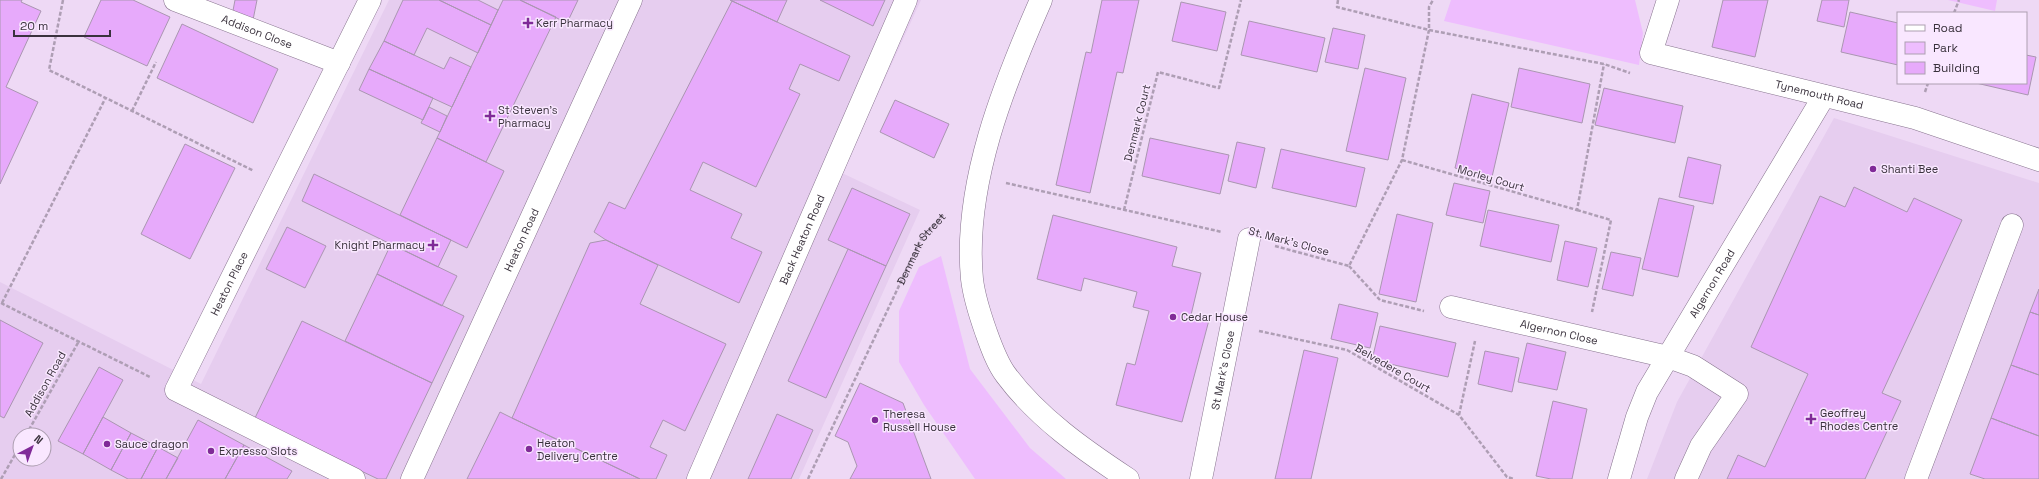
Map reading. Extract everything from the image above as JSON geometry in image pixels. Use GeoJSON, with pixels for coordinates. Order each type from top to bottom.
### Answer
{"type":"FeatureCollection","features":[{"type":"Feature","properties":{"kind":"street","name":"Addison Close"},"geometry":{"type":"LineString","coordinates":[[175,0],[339,63]]}},
{"type":"Feature","properties":{"kind":"street","name":"Heaton Place"},"geometry":{"type":"LineString","coordinates":[[176,390],[370,0]]}},
{"type":"Feature","properties":{"kind":"street","name":"Heaton Road"},"geometry":{"type":"LineString","coordinates":[[412,479],[631,0]]}},
{"type":"Feature","properties":{"kind":"street","name":"Back Heaton Road"},"geometry":{"type":"LineString","coordinates":[[698,479],[906,0]]}},
{"type":"Feature","properties":{"kind":"street"},"geometry":{"type":"LineString","coordinates":[[1041,0],[1020,48],[990,136],[979,177],[971,241],[972,280],[980,314],[991,347],[1006,374],[1027,401],[1055,425],[1128,479]]}},
{"type":"Feature","properties":{"kind":"street"},"geometry":{"type":"LineString","coordinates":[[1651,54],[1668,0]]}},
{"type":"Feature","properties":{"kind":"street","name":"Tynemouth Road"},"geometry":{"type":"LineString","coordinates":[[1651,54],[1915,118],[2039,160]]}},
{"type":"Feature","properties":{"kind":"street","name":"Algernon Road"},"geometry":{"type":"LineString","coordinates":[[1619,479],[1637,417],[1647,392],[1824,96]]}},
{"type":"Feature","properties":{"kind":"street"},"geometry":{"type":"LineString","coordinates":[[1916,479],[2012,225]]}},
{"type":"Feature","properties":{"kind":"street","name":"St Mark's Close"},"geometry":{"type":"LineString","coordinates":[[1201,479],[1249,239]]}},
{"type":"Feature","properties":{"kind":"street","name":"Algernon Close"},"geometry":{"type":"LineString","coordinates":[[1451,307],[1668,357],[1693,366],[1737,394],[1701,446],[1686,479]]}},
{"type":"Feature","properties":{"kind":"street"},"geometry":{"type":"LineString","coordinates":[[176,390],[354,479]]}},
{"type":"Feature","properties":{"kind":"path"},"geometry":{"type":"LineString","coordinates":[[63,0],[49,70],[105,99],[279,183]]}},
{"type":"Feature","properties":{"kind":"path","name":"Denmark Court"},"geometry":{"type":"LineString","coordinates":[[1124,210],[1158,72],[1219,88],[1241,0]]}},
{"type":"Feature","properties":{"kind":"path"},"geometry":{"type":"LineString","coordinates":[[1338,0],[1337,7],[1429,30],[1604,64],[1644,77],[1651,54]]}},
{"type":"Feature","properties":{"kind":"path"},"geometry":{"type":"LineString","coordinates":[[1433,0],[1429,7],[1429,30],[1402,160],[1349,266],[1380,300],[1424,311],[1451,307]]}},
{"type":"Feature","properties":{"kind":"path"},"geometry":{"type":"LineString","coordinates":[[1954,12],[1959,0]]}},
{"type":"Feature","properties":{"kind":"path"},"geometry":{"type":"LineString","coordinates":[[132,111],[156,62]]}},
{"type":"Feature","properties":{"kind":"path"},"geometry":{"type":"LineString","coordinates":[[1577,210],[1604,64]]}},
{"type":"Feature","properties":{"kind":"path"},"geometry":{"type":"LineString","coordinates":[[105,99],[1,303],[176,390]]}},
{"type":"Feature","properties":{"kind":"path","name":"Morley Court"},"geometry":{"type":"LineString","coordinates":[[1402,160],[1611,220],[1586,337]]}},
{"type":"Feature","properties":{"kind":"path","name":"St. Mark's Close"},"geometry":{"type":"LineString","coordinates":[[979,177],[1249,239],[1349,266]]}},
{"type":"Feature","properties":{"kind":"path","name":"Denmark Street"},"geometry":{"type":"LineString","coordinates":[[808,479],[921,239],[947,211]]}},
{"type":"Feature","properties":{"kind":"path"},"geometry":{"type":"LineString","coordinates":[[1459,415],[1481,315]]}},
{"type":"Feature","properties":{"kind":"path","name":"Belvedere Court"},"geometry":{"type":"LineString","coordinates":[[1231,325],[1347,350],[1459,415],[1508,477],[1514,479]]}},
{"type":"Feature","properties":{"kind":"path","name":"Addison Road"},"geometry":{"type":"LineString","coordinates":[[31,427],[79,342]]}},
{"type":"Feature","properties":{"kind":"path"},"geometry":{"type":"LineString","coordinates":[[1,479],[12,460]]}},
{"type":"Feature","properties":{"kind":"shaded area"},"geometry":{"type":"Polygon","coordinates":[[[389,0],[921,0],[842,173],[920,210],[799,479],[0,479],[0,282],[201,384],[389,0]]]}},
{"type":"Feature","properties":{"kind":"shaded area"},"geometry":{"type":"Polygon","coordinates":[[[1834,118],[2039,183],[2039,479],[1647,479],[1677,402],[1834,118]]]}},
{"type":"Feature","properties":{"kind":"green space"},"geometry":{"type":"Polygon","coordinates":[[[1451,0],[1635,0],[1643,33],[1639,65],[1444,21],[1451,0]]]}},
{"type":"Feature","properties":{"kind":"green space"},"geometry":{"type":"Polygon","coordinates":[[[1948,0],[1997,0],[1995,11],[1948,0]]]}},
{"type":"Feature","properties":{"kind":"green space"},"geometry":{"type":"Polygon","coordinates":[[[941,256],[970,369],[1030,448],[1066,479],[975,479],[924,405],[899,362],[899,311],[919,267],[941,256]]]}},
{"type":"Feature","properties":{"kind":"building"},"geometry":{"type":"Polygon","coordinates":[[[0,0],[22,0],[21,2],[41,11],[6,87],[38,102],[0,184],[0,0]]]}},
{"type":"Feature","properties":{"kind":"building"},"geometry":{"type":"Polygon","coordinates":[[[101,0],[133,0],[170,17],[147,66],[84,37],[101,0]]]}},
{"type":"Feature","properties":{"kind":"building"},"geometry":{"type":"Polygon","coordinates":[[[235,0],[257,0],[253,20],[232,16],[235,0]]]}},
{"type":"Feature","properties":{"kind":"building"},"geometry":{"type":"Polygon","coordinates":[[[403,0],[439,0],[491,25],[478,53],[427,28],[414,55],[384,41],[403,0]]]}},
{"type":"Feature","properties":{"kind":"building"},"geometry":{"type":"Polygon","coordinates":[[[439,0],[478,0],[498,10],[491,25],[439,0]]]}},
{"type":"Feature","properties":{"kind":"building"},"geometry":{"type":"Polygon","coordinates":[[[503,0],[520,0],[556,17],[486,162],[437,138],[503,0]]]}},
{"type":"Feature","properties":{"kind":"building"},"geometry":{"type":"Polygon","coordinates":[[[520,0],[578,0],[567,23],[520,0]]]}},
{"type":"Feature","properties":{"kind":"building"},"geometry":{"type":"Polygon","coordinates":[[[730,0],[787,0],[777,22],[730,0]]]}},
{"type":"Feature","properties":{"kind":"building"},"geometry":{"type":"Polygon","coordinates":[[[820,0],[885,0],[873,26],[820,0]]]}},
{"type":"Feature","properties":{"kind":"building"},"geometry":{"type":"Polygon","coordinates":[[[1102,0],[1139,0],[1123,73],[1117,72],[1090,193],[1056,185],[1086,52],[1091,53],[1102,0]]]}},
{"type":"Feature","properties":{"kind":"building"},"geometry":{"type":"Polygon","coordinates":[[[1723,0],[1768,0],[1755,57],[1712,47],[1723,0]]]}},
{"type":"Feature","properties":{"kind":"building"},"geometry":{"type":"Polygon","coordinates":[[[1822,0],[1849,0],[1844,27],[1817,21],[1822,0]]]}},
{"type":"Feature","properties":{"kind":"building"},"geometry":{"type":"Polygon","coordinates":[[[732,1],[850,56],[839,81],[800,64],[789,89],[800,94],[756,187],[703,162],[690,190],[742,214],[731,238],[762,252],[739,303],[606,240],[594,232],[609,202],[625,209],[732,1]]]}},
{"type":"Feature","properties":{"kind":"building"},"geometry":{"type":"Polygon","coordinates":[[[1181,2],[1226,12],[1217,51],[1172,41],[1181,2]]]}},
{"type":"Feature","properties":{"kind":"building"},"geometry":{"type":"Polygon","coordinates":[[[1850,12],[1897,23],[1897,65],[1841,52],[1850,12]]]}},
{"type":"Feature","properties":{"kind":"building"},"geometry":{"type":"Polygon","coordinates":[[[1249,21],[1325,38],[1317,72],[1241,55],[1249,21]]]}},
{"type":"Feature","properties":{"kind":"building"},"geometry":{"type":"Polygon","coordinates":[[[182,24],[278,69],[253,123],[157,78],[182,24]]]}},
{"type":"Feature","properties":{"kind":"building"},"geometry":{"type":"Polygon","coordinates":[[[1333,28],[1365,35],[1358,69],[1325,62],[1333,28]]]}},
{"type":"Feature","properties":{"kind":"building"},"geometry":{"type":"Polygon","coordinates":[[[384,41],[444,69],[450,57],[471,67],[452,107],[369,69],[384,41]]]}},
{"type":"Feature","properties":{"kind":"building"},"geometry":{"type":"Polygon","coordinates":[[[2027,55],[2036,57],[2028,95],[1980,84],[2027,84],[2027,55]]]}},
{"type":"Feature","properties":{"kind":"building"},"geometry":{"type":"Polygon","coordinates":[[[1365,68],[1406,78],[1388,160],[1346,151],[1365,68]]]}},
{"type":"Feature","properties":{"kind":"building"},"geometry":{"type":"Polygon","coordinates":[[[1519,68],[1590,84],[1582,123],[1511,107],[1519,68]]]}},
{"type":"Feature","properties":{"kind":"building"},"geometry":{"type":"Polygon","coordinates":[[[369,69],[433,98],[423,120],[359,90],[369,69]]]}},
{"type":"Feature","properties":{"kind":"building"},"geometry":{"type":"Polygon","coordinates":[[[1604,88],[1683,106],[1675,143],[1595,125],[1604,88]]]}},
{"type":"Feature","properties":{"kind":"building"},"geometry":{"type":"Polygon","coordinates":[[[1472,94],[1509,103],[1492,177],[1455,168],[1472,94]]]}},
{"type":"Feature","properties":{"kind":"building"},"geometry":{"type":"Polygon","coordinates":[[[895,100],[949,124],[934,158],[880,132],[895,100]]]}},
{"type":"Feature","properties":{"kind":"building"},"geometry":{"type":"Polygon","coordinates":[[[429,107],[447,116],[440,132],[421,123],[429,107]]]}},
{"type":"Feature","properties":{"kind":"building"},"geometry":{"type":"Polygon","coordinates":[[[437,138],[504,171],[467,248],[400,215],[437,138]]]}},
{"type":"Feature","properties":{"kind":"building"},"geometry":{"type":"Polygon","coordinates":[[[1150,138],[1229,155],[1220,194],[1142,176],[1150,138]]]}},
{"type":"Feature","properties":{"kind":"building"},"geometry":{"type":"Polygon","coordinates":[[[1237,142],[1265,148],[1256,188],[1228,181],[1237,142]]]}},
{"type":"Feature","properties":{"kind":"building"},"geometry":{"type":"Polygon","coordinates":[[[185,144],[235,168],[190,259],[141,234],[185,144]]]}},
{"type":"Feature","properties":{"kind":"building"},"geometry":{"type":"Polygon","coordinates":[[[1281,149],[1365,168],[1356,207],[1272,188],[1281,149]]]}},
{"type":"Feature","properties":{"kind":"building"},"geometry":{"type":"Polygon","coordinates":[[[1688,157],[1721,165],[1713,204],[1679,197],[1688,157]]]}},
{"type":"Feature","properties":{"kind":"building"},"geometry":{"type":"Polygon","coordinates":[[[314,174],[451,240],[438,267],[302,201],[314,174]]]}},
{"type":"Feature","properties":{"kind":"building"},"geometry":{"type":"Polygon","coordinates":[[[1454,183],[1490,191],[1483,223],[1446,215],[1454,183]]]}},
{"type":"Feature","properties":{"kind":"building"},"geometry":{"type":"Polygon","coordinates":[[[1854,187],[1907,212],[1914,198],[1962,220],[1882,393],[1901,401],[1865,479],[1727,479],[1738,455],[1765,467],[1808,374],[1751,347],[1820,196],[1845,207],[1854,187]]]}},
{"type":"Feature","properties":{"kind":"building"},"geometry":{"type":"Polygon","coordinates":[[[852,188],[910,214],[886,266],[828,240],[852,188]]]}},
{"type":"Feature","properties":{"kind":"building"},"geometry":{"type":"Polygon","coordinates":[[[1659,198],[1694,206],[1678,277],[1642,269],[1659,198]]]}},
{"type":"Feature","properties":{"kind":"building"},"geometry":{"type":"Polygon","coordinates":[[[1488,210],[1559,225],[1551,262],[1480,246],[1488,210]]]}},
{"type":"Feature","properties":{"kind":"building"},"geometry":{"type":"Polygon","coordinates":[[[1397,214],[1433,223],[1416,302],[1379,294],[1397,214]]]}},
{"type":"Feature","properties":{"kind":"building","name":"Cedar House"},"geometry":{"type":"Polygon","coordinates":[[[1053,215],[1177,247],[1172,266],[1201,273],[1191,315],[1209,320],[1182,422],[1116,405],[1127,363],[1135,365],[1149,311],[1133,307],[1137,292],[1084,278],[1081,291],[1037,279],[1053,215]]]}},
{"type":"Feature","properties":{"kind":"building"},"geometry":{"type":"Polygon","coordinates":[[[287,227],[326,246],[305,288],[266,269],[287,227]]]}},
{"type":"Feature","properties":{"kind":"building"},"geometry":{"type":"Polygon","coordinates":[[[606,240],[658,265],[640,304],[726,344],[685,431],[663,420],[650,447],[667,455],[656,479],[640,479],[512,418],[590,243],[606,240]]]}},
{"type":"Feature","properties":{"kind":"building"},"geometry":{"type":"Polygon","coordinates":[[[1565,241],[1597,248],[1588,287],[1557,280],[1565,241]]]}},
{"type":"Feature","properties":{"kind":"building"},"geometry":{"type":"Polygon","coordinates":[[[391,244],[457,276],[442,306],[377,274],[391,244]]]}},
{"type":"Feature","properties":{"kind":"building"},"geometry":{"type":"Polygon","coordinates":[[[848,249],[886,266],[826,398],[788,381],[848,249]]]}},
{"type":"Feature","properties":{"kind":"building"},"geometry":{"type":"Polygon","coordinates":[[[1611,252],[1641,258],[1633,296],[1602,289],[1611,252]]]}},
{"type":"Feature","properties":{"kind":"building"},"geometry":{"type":"Polygon","coordinates":[[[377,274],[464,316],[432,383],[345,341],[377,274]]]}},
{"type":"Feature","properties":{"kind":"building"},"geometry":{"type":"Polygon","coordinates":[[[2039,289],[2039,315],[2030,312],[2039,289]]]}},
{"type":"Feature","properties":{"kind":"building"},"geometry":{"type":"Polygon","coordinates":[[[1339,304],[1378,313],[1370,348],[1331,339],[1339,304]]]}},
{"type":"Feature","properties":{"kind":"building"},"geometry":{"type":"Polygon","coordinates":[[[2030,312],[2039,315],[2039,375],[2011,365],[2030,312]]]}},
{"type":"Feature","properties":{"kind":"building"},"geometry":{"type":"Polygon","coordinates":[[[0,320],[43,343],[4,418],[0,416],[0,320]]]}},
{"type":"Feature","properties":{"kind":"building"},"geometry":{"type":"Polygon","coordinates":[[[302,321],[432,383],[386,479],[378,479],[254,420],[302,321]]]}},
{"type":"Feature","properties":{"kind":"building"},"geometry":{"type":"Polygon","coordinates":[[[1380,326],[1456,343],[1448,377],[1372,360],[1380,326]]]}},
{"type":"Feature","properties":{"kind":"building"},"geometry":{"type":"Polygon","coordinates":[[[1527,343],[1566,352],[1557,390],[1518,382],[1527,343]]]}},
{"type":"Feature","properties":{"kind":"building"},"geometry":{"type":"Polygon","coordinates":[[[1304,350],[1338,358],[1311,479],[1275,479],[1304,350]]]}},
{"type":"Feature","properties":{"kind":"building"},"geometry":{"type":"Polygon","coordinates":[[[1485,351],[1519,358],[1512,392],[1478,384],[1485,351]]]}},
{"type":"Feature","properties":{"kind":"building"},"geometry":{"type":"Polygon","coordinates":[[[2011,365],[2039,375],[2039,436],[1991,418],[2011,365]]]}},
{"type":"Feature","properties":{"kind":"building"},"geometry":{"type":"Polygon","coordinates":[[[99,367],[123,380],[83,454],[58,441],[99,367]]]}},
{"type":"Feature","properties":{"kind":"building","name":"Theresa Russell House"},"geometry":{"type":"Polygon","coordinates":[[[860,383],[903,403],[931,479],[850,479],[857,466],[848,442],[835,436],[860,383]]]}},
{"type":"Feature","properties":{"kind":"building"},"geometry":{"type":"Polygon","coordinates":[[[1553,401],[1587,409],[1572,479],[1551,479],[1536,476],[1553,401]]]}},
{"type":"Feature","properties":{"kind":"building","name":"Heaton Delivery Centre"},"geometry":{"type":"Polygon","coordinates":[[[500,412],[512,418],[640,479],[467,479],[500,412]]]}},
{"type":"Feature","properties":{"kind":"building"},"geometry":{"type":"Polygon","coordinates":[[[777,414],[813,430],[791,479],[748,479],[777,414]]]}},
{"type":"Feature","properties":{"kind":"building","name":"Sauce dragon"},"geometry":{"type":"Polygon","coordinates":[[[103,417],[131,433],[111,470],[83,454],[103,417]]]}},
{"type":"Feature","properties":{"kind":"building"},"geometry":{"type":"Polygon","coordinates":[[[1991,418],[2039,436],[2039,479],[1985,479],[1970,474],[1991,418]]]}},
{"type":"Feature","properties":{"kind":"building","name":"Expresso Slots"},"geometry":{"type":"Polygon","coordinates":[[[198,420],[244,445],[225,479],[166,479],[198,420]]]}},
{"type":"Feature","properties":{"kind":"building"},"geometry":{"type":"Polygon","coordinates":[[[131,433],[158,447],[141,479],[128,479],[111,470],[131,433]]]}},
{"type":"Feature","properties":{"kind":"building"},"geometry":{"type":"Polygon","coordinates":[[[244,445],[292,471],[287,479],[225,479],[244,445]]]}},
{"type":"Feature","properties":{"kind":"building"},"geometry":{"type":"Polygon","coordinates":[[[158,447],[178,458],[166,479],[141,479],[158,447]]]}},
{"type":"Feature","properties":{"kind":"place","name":"Kerr Pharmacy"},"geometry":{"type":"Point","coordinates":[528,23]}},
{"type":"Feature","properties":{"kind":"place","name":"St Steven's Pharmacy"},"geometry":{"type":"Point","coordinates":[490,116]}},
{"type":"Feature","properties":{"kind":"place","name":"Shanti Bee"},"geometry":{"type":"Point","coordinates":[1873,169]}},
{"type":"Feature","properties":{"kind":"place","name":"Knight Pharmacy"},"geometry":{"type":"Point","coordinates":[433,245]}},
{"type":"Feature","properties":{"kind":"place","name":"Cedar House"},"geometry":{"type":"Point","coordinates":[1173,317]}},
{"type":"Feature","properties":{"kind":"place","name":"Geoffrey Rhodes Centre"},"geometry":{"type":"Point","coordinates":[1811,419]}},
{"type":"Feature","properties":{"kind":"place","name":"Theresa Russell House"},"geometry":{"type":"Point","coordinates":[875,420]}},
{"type":"Feature","properties":{"kind":"place","name":"Sauce dragon"},"geometry":{"type":"Point","coordinates":[107,444]}},
{"type":"Feature","properties":{"kind":"place","name":"Heaton Delivery Centre"},"geometry":{"type":"Point","coordinates":[529,449]}},
{"type":"Feature","properties":{"kind":"place","name":"Expresso Slots"},"geometry":{"type":"Point","coordinates":[211,451]}}]}
